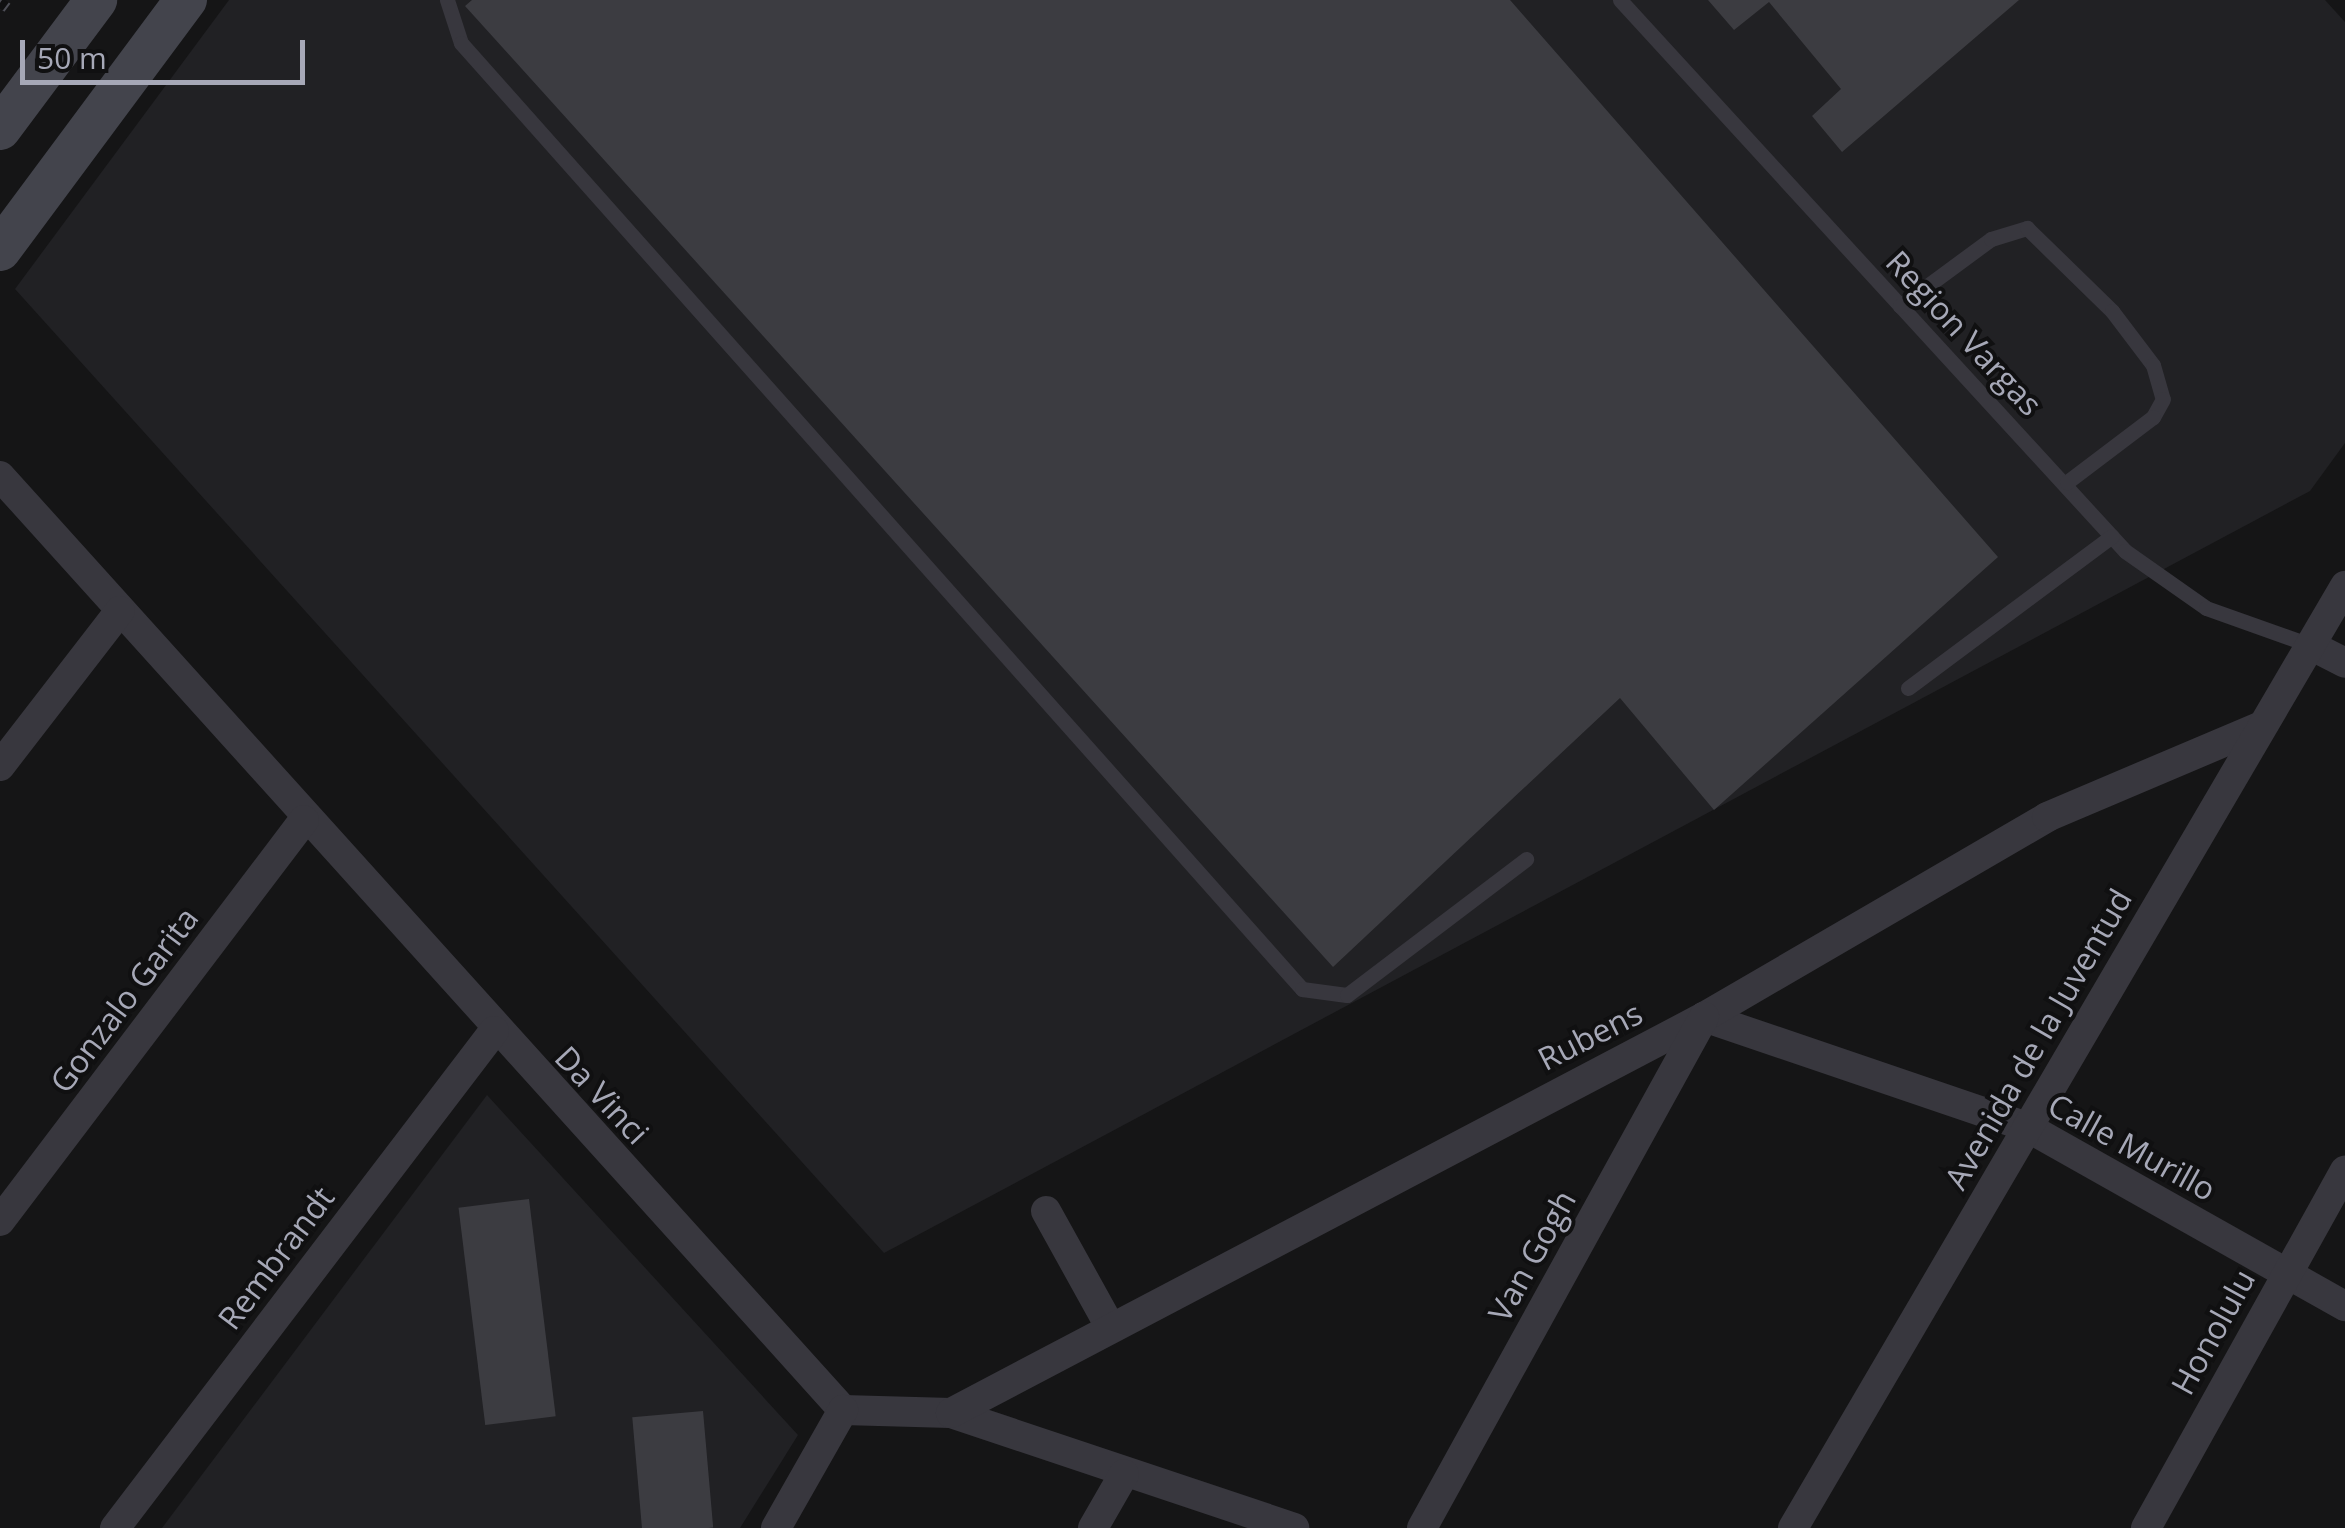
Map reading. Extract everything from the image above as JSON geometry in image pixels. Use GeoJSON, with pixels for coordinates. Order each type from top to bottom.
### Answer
{"type":"FeatureCollection","features":[{"type":"Feature","properties":{"kind":"street"},"geometry":{"type":"LineString","coordinates":[[0,128],[96,0]]}},
{"type":"Feature","properties":{"kind":"street"},"geometry":{"type":"LineString","coordinates":[[0,250],[186,0]]}},
{"type":"Feature","properties":{"kind":"street","name":"Da Vinci"},"geometry":{"type":"LineString","coordinates":[[0,476],[304,820],[843,1410]]}},
{"type":"Feature","properties":{"kind":"street","name":"Avenida de la Juventud"},"geometry":{"type":"LineString","coordinates":[[1793,1528],[2345,586]]}},
{"type":"Feature","properties":{"kind":"street"},"geometry":{"type":"LineString","coordinates":[[0,766],[120,612]]}},
{"type":"Feature","properties":{"kind":"street"},"geometry":{"type":"LineString","coordinates":[[2310,645],[2345,663]]}},
{"type":"Feature","properties":{"kind":"street","name":"Rubens"},"geometry":{"type":"LineString","coordinates":[[951,1413],[1108,1323],[1704,1017],[2047,817],[2261,726]]}},
{"type":"Feature","properties":{"kind":"street","name":"Gonzalo Garita"},"geometry":{"type":"LineString","coordinates":[[0,1221],[304,820]]}},
{"type":"Feature","properties":{"kind":"street","name":"Calle Murillo"},"geometry":{"type":"LineString","coordinates":[[1704,1017],[2027,1127],[2345,1306]]}},
{"type":"Feature","properties":{"kind":"street","name":"Van Gogh"},"geometry":{"type":"LineString","coordinates":[[1422,1528],[1704,1017]]}},
{"type":"Feature","properties":{"kind":"street","name":"Rembrandt"},"geometry":{"type":"LineString","coordinates":[[115,1528],[494,1030]]}},
{"type":"Feature","properties":{"kind":"street","name":"Honolulu"},"geometry":{"type":"LineString","coordinates":[[2146,1528],[2345,1170]]}},
{"type":"Feature","properties":{"kind":"street"},"geometry":{"type":"LineString","coordinates":[[1046,1211],[1108,1323]]}},
{"type":"Feature","properties":{"kind":"street"},"geometry":{"type":"LineString","coordinates":[[776,1528],[843,1410],[951,1413],[1294,1528]]}},
{"type":"Feature","properties":{"kind":"street"},"geometry":{"type":"LineString","coordinates":[[1093,1528],[1124,1474]]}},
{"type":"Feature","properties":{"kind":"lane"},"geometry":{"type":"LineString","coordinates":[[446,0],[461,42],[1302,989],[1347,994],[1526,859]]}},
{"type":"Feature","properties":{"kind":"lane","name":"Region Vargas"},"geometry":{"type":"LineString","coordinates":[[1620,0],[2067,482],[2112,536],[2206,608],[2310,645]]}},
{"type":"Feature","properties":{"kind":"lane"},"geometry":{"type":"LineString","coordinates":[[1900,306],[1991,239],[2026,228],[2112,310],[2154,365],[2163,399],[2154,417],[2067,482]]}},
{"type":"Feature","properties":{"kind":"lane"},"geometry":{"type":"LineString","coordinates":[[1908,688],[2112,536]]}},
{"type":"Feature","properties":{"kind":"shaded area"},"geometry":{"type":"Polygon","coordinates":[[[229,0],[2325,0],[2345,22],[2345,443],[2310,491],[884,1253],[15,289],[229,0]]]}},
{"type":"Feature","properties":{"kind":"shaded area"},"geometry":{"type":"Polygon","coordinates":[[[487,1095],[798,1435],[740,1528],[162,1528],[487,1095]]]}},
{"type":"Feature","properties":{"kind":"building"},"geometry":{"type":"Polygon","coordinates":[[[472,0],[1510,0],[1998,557],[1714,810],[1620,698],[1333,967],[465,6],[472,0]]]}},
{"type":"Feature","properties":{"kind":"building"},"geometry":{"type":"Polygon","coordinates":[[[1708,0],[2019,0],[1842,152],[1812,116],[1841,89],[1769,2],[1734,30],[1708,0]]]}},
{"type":"Feature","properties":{"kind":"building"},"geometry":{"type":"Polygon","coordinates":[[[529,1199],[556,1416],[485,1425],[459,1208],[529,1199]]]}},
{"type":"Feature","properties":{"kind":"building"},"geometry":{"type":"Polygon","coordinates":[[[703,1411],[713,1528],[642,1528],[632,1417],[703,1411]]]}},
{"type":"Feature","properties":{"kind":"railway"},"geometry":{"type":"LineString","coordinates":[[0,8],[6,0]]}}]}
